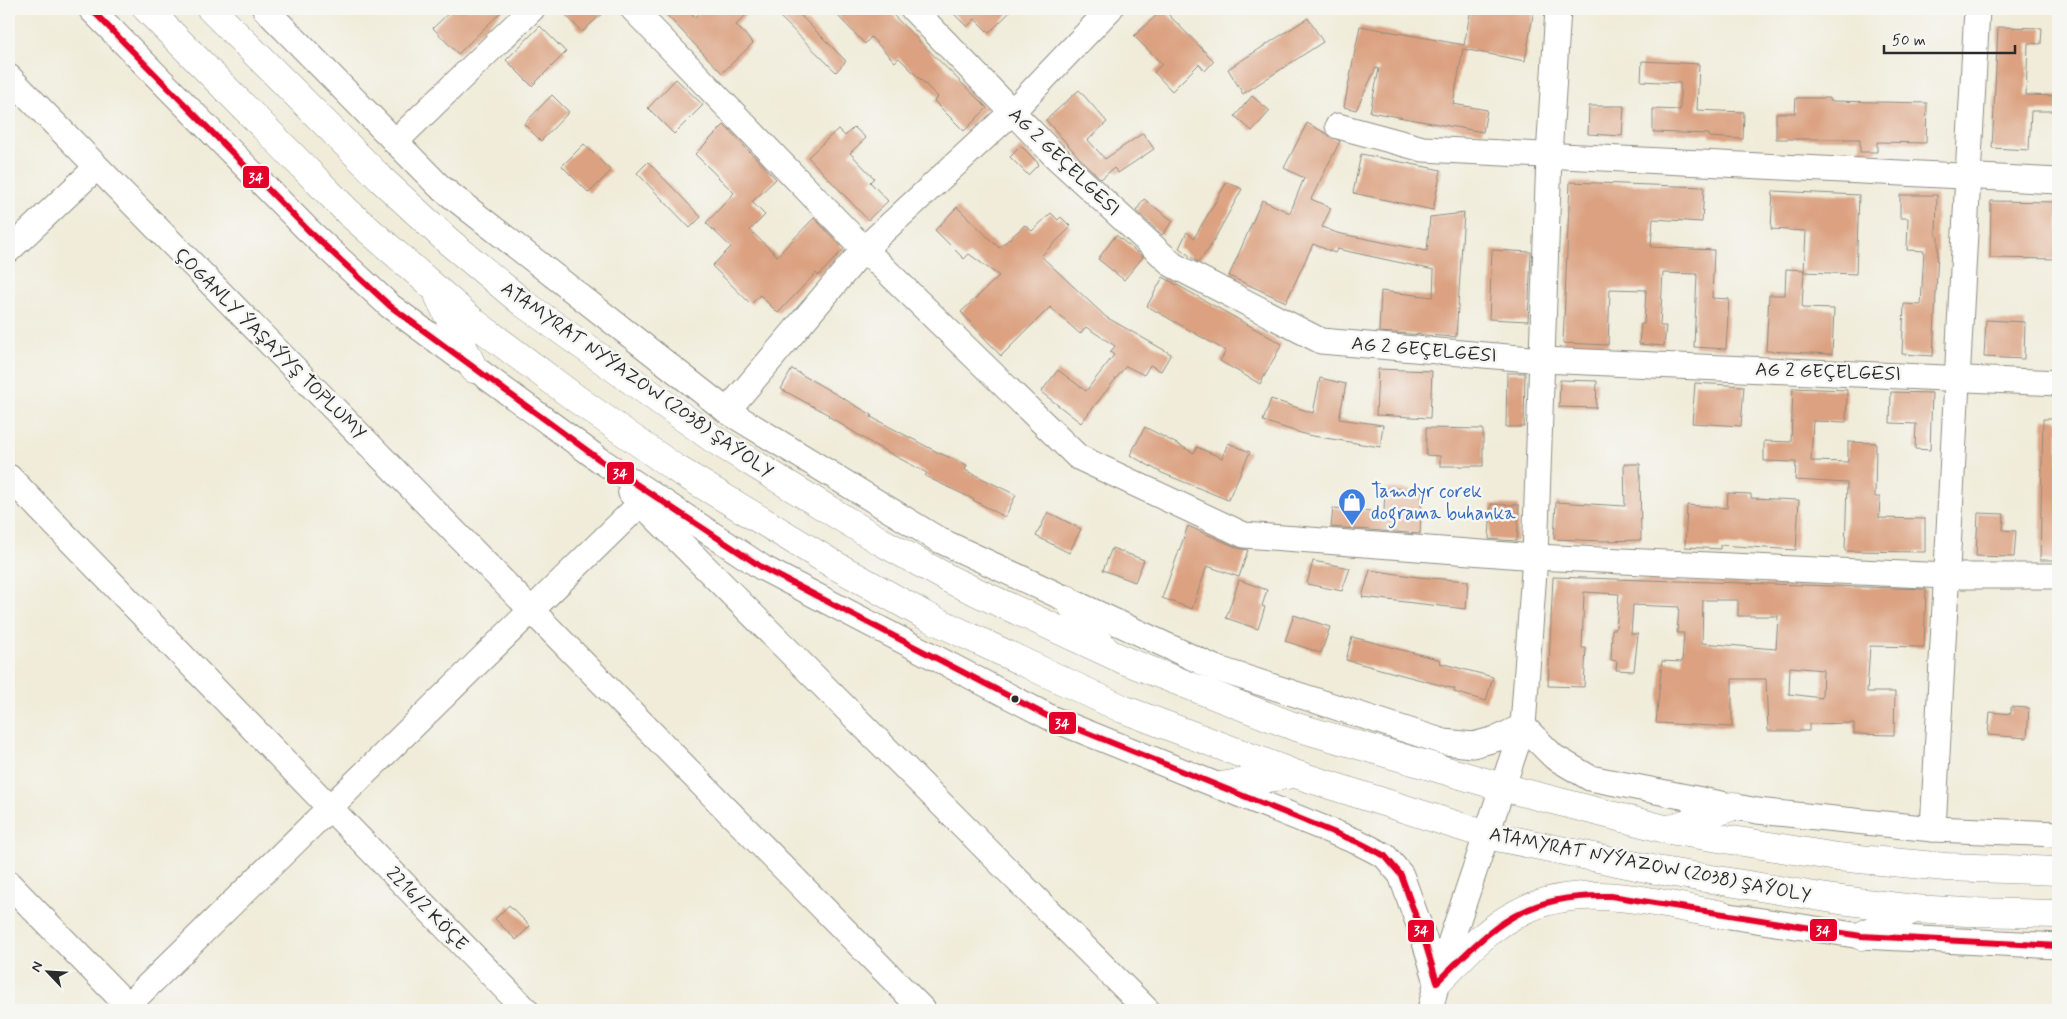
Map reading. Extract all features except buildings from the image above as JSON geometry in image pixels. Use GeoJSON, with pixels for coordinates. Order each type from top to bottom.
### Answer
{"type":"FeatureCollection","features":[{"type":"Feature","properties":{"kind":"main road","name":"ATAMYRAT NYÝAZOW (2038) ŞAÝOLY"},"geometry":{"type":"LineString","coordinates":[[146,9],[348,212],[475,323],[578,400],[675,468],[833,564],[924,615],[1124,708],[1295,774],[1487,835],[1656,870],[1833,899],[1967,912],[2058,914]]}},
{"type":"Feature","properties":{"kind":"main road","name":"ATAMYRAT NYÝAZOW (2038) ŞAÝOLY"},"geometry":{"type":"LineString","coordinates":[[211,9],[382,180],[448,241],[523,303],[715,440],[880,541],[953,581],[1109,654],[1294,726],[1502,787],[1669,830],[1837,857],[1946,867],[2058,870]]}},
{"type":"Feature","properties":{"kind":"main road"},"geometry":{"type":"LineString","coordinates":[[434,286],[474,369]]}},
{"type":"Feature","properties":{"kind":"main road"},"geometry":{"type":"LineString","coordinates":[[1068,599],[1109,654]]}},
{"type":"Feature","properties":{"kind":"main road"},"geometry":{"type":"LineString","coordinates":[[1220,786],[1295,774]]}},
{"type":"Feature","properties":{"kind":"main road"},"geometry":{"type":"LineString","coordinates":[[1669,830],[1733,806]]}},
{"type":"Feature","properties":{"kind":"main road"},"geometry":{"type":"LineString","coordinates":[[1656,870],[1723,915]]}},
{"type":"Feature","properties":{"kind":"main road"},"geometry":{"type":"LineString","coordinates":[[1437,982],[1470,949],[1496,927],[1518,912],[1551,900],[1585,895],[1611,896],[1723,915]]}},
{"type":"Feature","properties":{"kind":"main road"},"geometry":{"type":"LineString","coordinates":[[1861,936],[1914,908]]}},
{"type":"Feature","properties":{"kind":"street"},"geometry":{"type":"LineString","coordinates":[[91,9],[308,230],[390,306],[605,463],[763,568],[1053,719],[1360,843],[1385,856],[1401,875],[1437,982]]}},
{"type":"Feature","properties":{"kind":"street"},"geometry":{"type":"LineString","coordinates":[[265,9],[439,186],[727,411],[939,540],[1215,668],[1444,742],[1473,745],[1499,738],[1523,726]]}},
{"type":"Feature","properties":{"kind":"street"},"geometry":{"type":"LineString","coordinates":[[395,142],[532,9]]}},
{"type":"Feature","properties":{"kind":"street"},"geometry":{"type":"LineString","coordinates":[[633,9],[864,249],[1078,457],[1244,535],[1535,557],[1946,576],[2058,576]]}},
{"type":"Feature","properties":{"kind":"street","name":"AG 2 GEÇELGESI"},"geometry":{"type":"LineString","coordinates":[[913,9],[1055,156],[1173,265],[1321,341],[1542,360],[1958,377],[2058,383]]}},
{"type":"Feature","properties":{"kind":"street"},"geometry":{"type":"LineString","coordinates":[[727,411],[864,249],[1012,112],[1110,9]]}},
{"type":"Feature","properties":{"kind":"street"},"geometry":{"type":"LineString","coordinates":[[1430,1010],[1437,982],[1523,726],[1535,557],[1549,156],[1558,9]]}},
{"type":"Feature","properties":{"kind":"street"},"geometry":{"type":"LineString","coordinates":[[1932,829],[1977,9]]}},
{"type":"Feature","properties":{"kind":"street","name":"ÇOGANLY ÝAŞAÝYŞ TOPLUMY"},"geometry":{"type":"LineString","coordinates":[[9,77],[96,168],[923,1010]]}},
{"type":"Feature","properties":{"kind":"street"},"geometry":{"type":"LineString","coordinates":[[1338,126],[1423,149],[2058,181]]}},
{"type":"Feature","properties":{"kind":"street"},"geometry":{"type":"LineString","coordinates":[[9,250],[96,168]]}},
{"type":"Feature","properties":{"kind":"street"},"geometry":{"type":"LineString","coordinates":[[605,463],[641,503],[1147,1010]]}},
{"type":"Feature","properties":{"kind":"street"},"geometry":{"type":"LineString","coordinates":[[9,477],[329,808]]}},
{"type":"Feature","properties":{"kind":"street"},"geometry":{"type":"LineString","coordinates":[[9,884],[127,1009],[329,808],[641,503]]}},
{"type":"Feature","properties":{"kind":"street"},"geometry":{"type":"LineString","coordinates":[[1523,726],[1554,757],[1590,778],[1757,811],[1932,829],[2058,834]]}},
{"type":"Feature","properties":{"kind":"street","name":"2216/2 KÖÇE"},"geometry":{"type":"LineString","coordinates":[[329,808],[526,1010]]}},
{"type":"Feature","properties":{"kind":"street"},"geometry":{"type":"LineString","coordinates":[[1723,915],[1861,936],[2058,946]]}},
{"type":"Feature","properties":{"kind":"transit line","name":"34"},"geometry":{"type":"LineString","coordinates":[[91,9],[308,230],[390,306],[600,460],[763,568],[1053,719],[1360,843],[1385,856],[1401,875],[1437,982],[1476,944],[1494,929],[1513,917],[1533,907],[1581,897],[1611,896],[1861,936],[2058,946]]}},
{"type":"Feature","properties":{"kind":"place","name":"Tamdyr corek dograma buhanka"},"geometry":{"type":"Point","coordinates":[1352,526]}}]}
